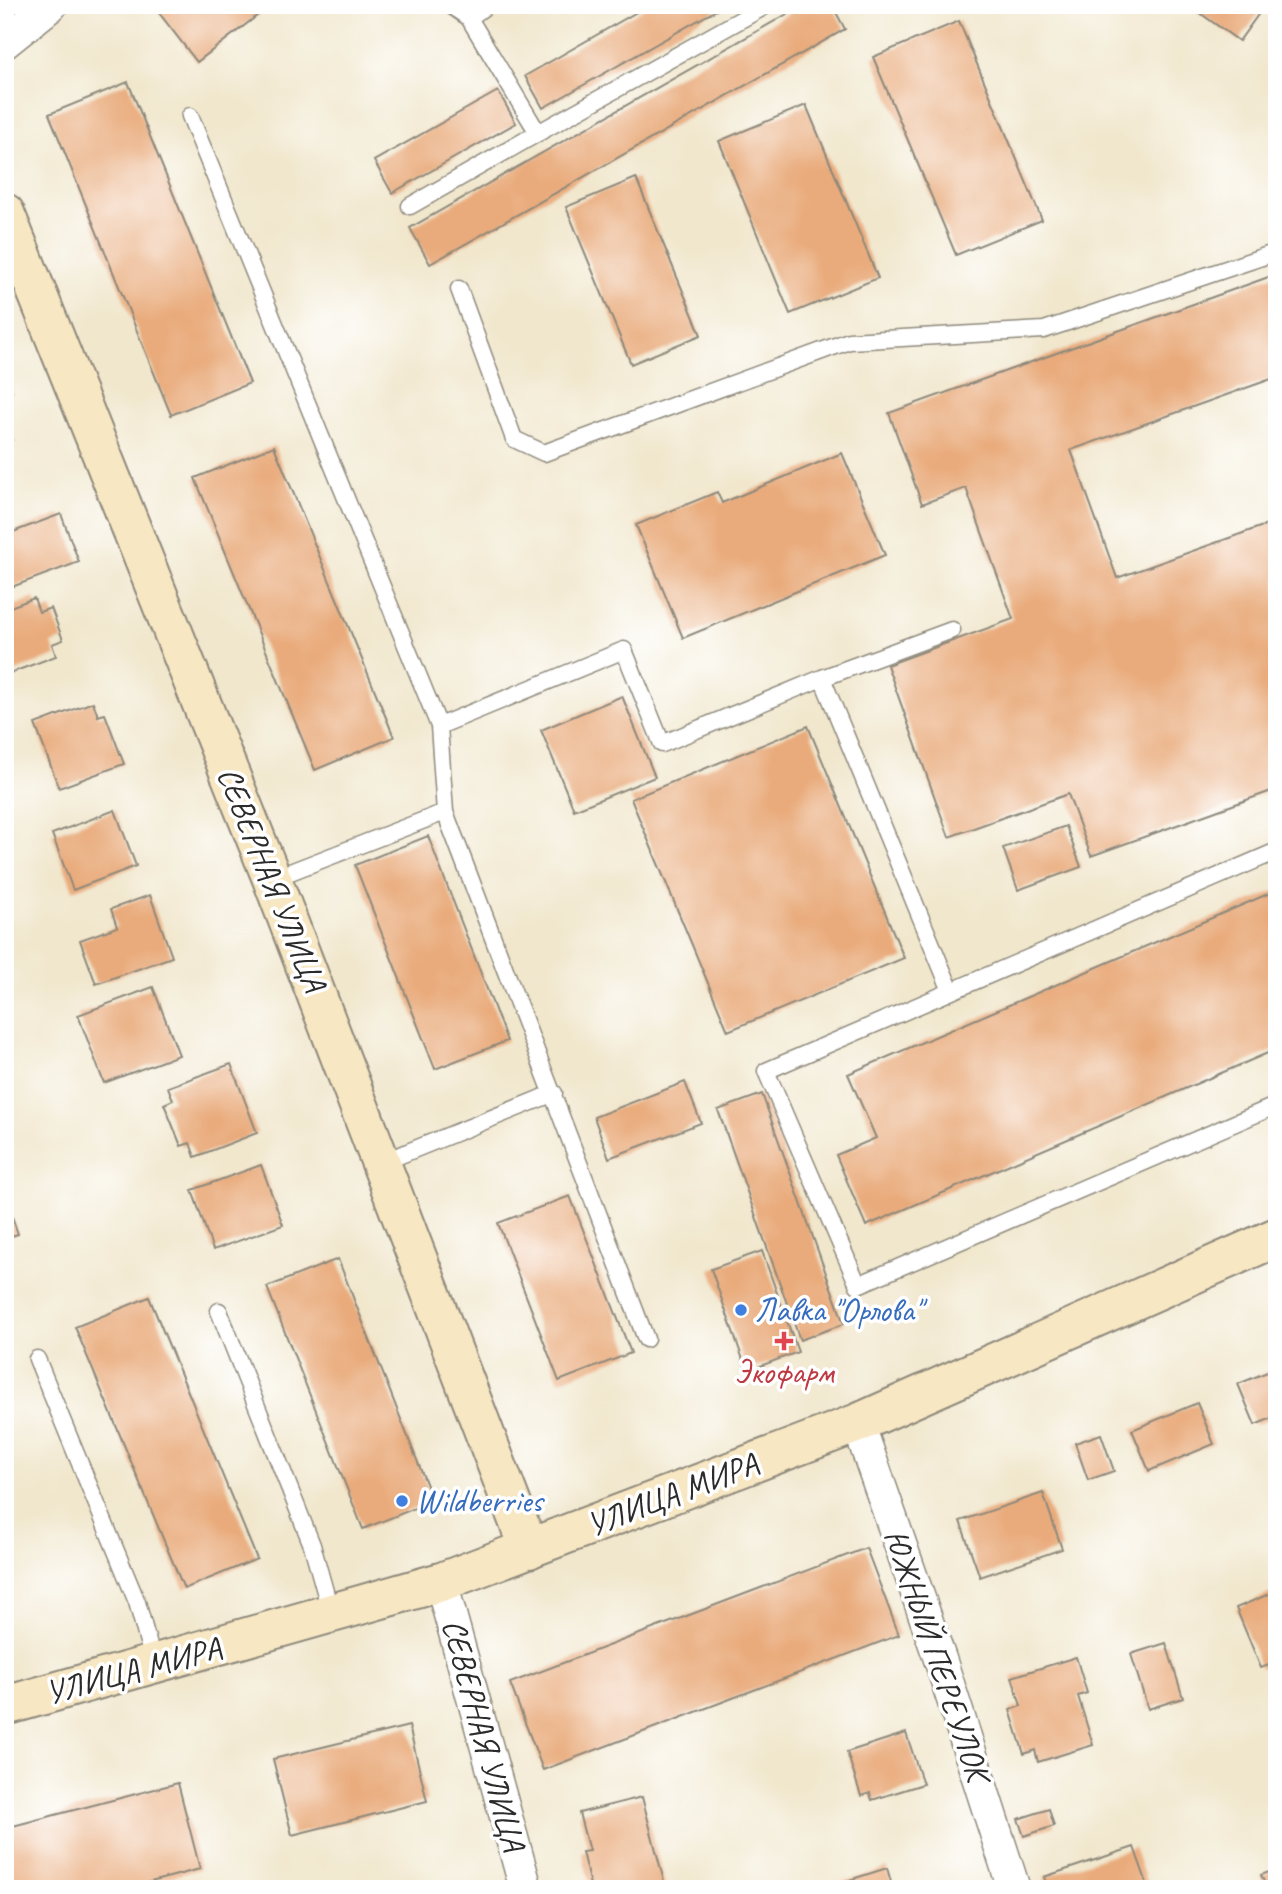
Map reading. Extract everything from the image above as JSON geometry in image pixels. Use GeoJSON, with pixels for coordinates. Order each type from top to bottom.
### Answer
{"type":"FeatureCollection","features":[{"type":"Feature","properties":{"kind":"street"},"geometry":{"type":"LineString","coordinates":[[5,42],[51,5]]}},
{"type":"Feature","properties":{"kind":"street","name":"СЕВЕРНАЯ УЛИЦА"},"geometry":{"type":"LineString","coordinates":[[5,213],[383,1162],[529,1549]]}},
{"type":"Feature","properties":{"kind":"street","name":"УЛИЦА МИРА"},"geometry":{"type":"LineString","coordinates":[[5,1706],[441,1582],[858,1423],[1277,1237]]}},
{"type":"Feature","properties":{"kind":"street","name":"ЮЖНЫЙ ПЕРЕУЛОК"},"geometry":{"type":"LineString","coordinates":[[858,1423],[940,1659],[1014,1889]]}},
{"type":"Feature","properties":{"kind":"street","name":"СЕВЕРНАЯ УЛИЦА"},"geometry":{"type":"LineString","coordinates":[[441,1582],[526,1889]]}},
{"type":"Feature","properties":{"kind":"lane"},"geometry":{"type":"LineString","coordinates":[[450,5],[470,18],[538,133]]}},
{"type":"Feature","properties":{"kind":"lane"},"geometry":{"type":"LineString","coordinates":[[470,18],[487,5]]}},
{"type":"Feature","properties":{"kind":"lane"},"geometry":{"type":"LineString","coordinates":[[410,206],[767,5]]}},
{"type":"Feature","properties":{"kind":"lane"},"geometry":{"type":"LineString","coordinates":[[190,116],[439,726],[444,812],[554,1093],[646,1339]]}},
{"type":"Feature","properties":{"kind":"lane"},"geometry":{"type":"LineString","coordinates":[[459,289],[514,439],[544,453],[849,341],[1044,330],[1277,252]]}},
{"type":"Feature","properties":{"kind":"lane"},"geometry":{"type":"LineString","coordinates":[[439,726],[624,650],[662,744],[822,678],[952,630]]}},
{"type":"Feature","properties":{"kind":"lane"},"geometry":{"type":"LineString","coordinates":[[822,678],[951,990]]}},
{"type":"Feature","properties":{"kind":"lane"},"geometry":{"type":"LineString","coordinates":[[272,879],[444,812]]}},
{"type":"Feature","properties":{"kind":"lane"},"geometry":{"type":"LineString","coordinates":[[1277,851],[766,1071],[858,1284],[1277,1105]]}},
{"type":"Feature","properties":{"kind":"lane"},"geometry":{"type":"LineString","coordinates":[[383,1162],[554,1093]]}},
{"type":"Feature","properties":{"kind":"lane"},"geometry":{"type":"LineString","coordinates":[[219,1311],[312,1545],[332,1615]]}},
{"type":"Feature","properties":{"kind":"lane"},"geometry":{"type":"LineString","coordinates":[[37,1359],[137,1602],[155,1664]]}},
{"type":"Feature","properties":{"kind":"building"},"geometry":{"type":"Polygon","coordinates":[[[153,5],[271,5],[197,62],[153,5]]]}},
{"type":"Feature","properties":{"kind":"building"},"geometry":{"type":"Polygon","coordinates":[[[649,5],[725,5],[543,108],[525,76],[649,5]]]}},
{"type":"Feature","properties":{"kind":"building"},"geometry":{"type":"Polygon","coordinates":[[[803,5],[832,5],[845,29],[430,264],[410,228],[803,5]]]}},
{"type":"Feature","properties":{"kind":"building"},"geometry":{"type":"Polygon","coordinates":[[[1189,5],[1265,5],[1239,41],[1189,5]]]}},
{"type":"Feature","properties":{"kind":"building"},"geometry":{"type":"Polygon","coordinates":[[[959,21],[1042,220],[956,255],[873,57],[959,21]]]}},
{"type":"Feature","properties":{"kind":"building"},"geometry":{"type":"Polygon","coordinates":[[[128,82],[250,383],[171,415],[49,114],[128,82]]]}},
{"type":"Feature","properties":{"kind":"building"},"geometry":{"type":"Polygon","coordinates":[[[498,91],[516,123],[392,193],[374,161],[498,91]]]}},
{"type":"Feature","properties":{"kind":"building"},"geometry":{"type":"Polygon","coordinates":[[[806,105],[878,278],[790,314],[719,141],[806,105]]]}},
{"type":"Feature","properties":{"kind":"building"},"geometry":{"type":"Polygon","coordinates":[[[636,178],[701,335],[631,364],[566,207],[636,178]]]}},
{"type":"Feature","properties":{"kind":"building"},"geometry":{"type":"Polygon","coordinates":[[[1277,274],[1277,377],[1071,450],[1117,578],[1277,521],[1277,789],[1091,856],[1068,794],[949,837],[887,665],[1013,619],[966,488],[922,504],[889,413],[1277,274]]]}},
{"type":"Feature","properties":{"kind":"building"},"geometry":{"type":"Polygon","coordinates":[[[5,375],[12,392],[5,395],[5,375]]]}},
{"type":"Feature","properties":{"kind":"building"},"geometry":{"type":"Polygon","coordinates":[[[5,427],[12,440],[5,443],[5,427]]]}},
{"type":"Feature","properties":{"kind":"building"},"geometry":{"type":"Polygon","coordinates":[[[274,446],[394,737],[315,770],[195,478],[274,446]]]}},
{"type":"Feature","properties":{"kind":"building"},"geometry":{"type":"Polygon","coordinates":[[[842,453],[885,555],[683,638],[636,525],[717,492],[722,503],[842,453]]]}},
{"type":"Feature","properties":{"kind":"building"},"geometry":{"type":"Polygon","coordinates":[[[61,514],[79,562],[9,588],[5,579],[5,535],[61,514]]]}},
{"type":"Feature","properties":{"kind":"building"},"geometry":{"type":"Polygon","coordinates":[[[34,598],[39,612],[51,608],[63,640],[52,644],[56,656],[5,675],[5,609],[34,598]]]}},
{"type":"Feature","properties":{"kind":"building"},"geometry":{"type":"Polygon","coordinates":[[[622,696],[655,777],[574,810],[541,730],[622,696]]]}},
{"type":"Feature","properties":{"kind":"building"},"geometry":{"type":"Polygon","coordinates":[[[93,702],[98,716],[105,714],[124,764],[59,788],[35,724],[93,702]]]}},
{"type":"Feature","properties":{"kind":"building"},"geometry":{"type":"Polygon","coordinates":[[[808,726],[904,958],[728,1031],[631,799],[808,726]]]}},
{"type":"Feature","properties":{"kind":"building"},"geometry":{"type":"Polygon","coordinates":[[[115,810],[136,866],[73,890],[52,834],[115,810]]]}},
{"type":"Feature","properties":{"kind":"building"},"geometry":{"type":"Polygon","coordinates":[[[1066,826],[1081,867],[1018,890],[1003,848],[1066,826]]]}},
{"type":"Feature","properties":{"kind":"building"},"geometry":{"type":"Polygon","coordinates":[[[428,836],[507,1041],[435,1069],[355,865],[428,836]]]}},
{"type":"Feature","properties":{"kind":"building"},"geometry":{"type":"Polygon","coordinates":[[[1277,890],[1277,1049],[866,1226],[836,1155],[876,1138],[848,1074],[1277,890]]]}},
{"type":"Feature","properties":{"kind":"building"},"geometry":{"type":"Polygon","coordinates":[[[150,895],[172,957],[96,984],[80,940],[117,927],[111,909],[150,895]]]}},
{"type":"Feature","properties":{"kind":"building"},"geometry":{"type":"Polygon","coordinates":[[[153,987],[179,1055],[104,1083],[78,1015],[153,987]]]}},
{"type":"Feature","properties":{"kind":"building"},"geometry":{"type":"Polygon","coordinates":[[[231,1064],[257,1133],[195,1157],[190,1143],[181,1146],[164,1104],[173,1100],[168,1087],[231,1064]]]}},
{"type":"Feature","properties":{"kind":"building"},"geometry":{"type":"Polygon","coordinates":[[[685,1082],[701,1123],[609,1158],[594,1117],[685,1082]]]}},
{"type":"Feature","properties":{"kind":"building"},"geometry":{"type":"Polygon","coordinates":[[[762,1094],[844,1324],[800,1340],[718,1110],[762,1094]]]}},
{"type":"Feature","properties":{"kind":"building"},"geometry":{"type":"Polygon","coordinates":[[[261,1165],[283,1225],[213,1250],[192,1190],[261,1165]]]}},
{"type":"Feature","properties":{"kind":"building"},"geometry":{"type":"Polygon","coordinates":[[[570,1196],[631,1353],[559,1381],[498,1223],[570,1196]]]}},
{"type":"Feature","properties":{"kind":"building"},"geometry":{"type":"Polygon","coordinates":[[[9,1208],[18,1234],[5,1238],[5,1209],[9,1208]]]}},
{"type":"Feature","properties":{"kind":"building"},"geometry":{"type":"Polygon","coordinates":[[[762,1251],[798,1352],[747,1371],[711,1269],[762,1251]]]}},
{"type":"Feature","properties":{"kind":"building"},"geometry":{"type":"Polygon","coordinates":[[[338,1259],[433,1501],[363,1529],[267,1287],[338,1259]]]}},
{"type":"Feature","properties":{"kind":"building"},"geometry":{"type":"Polygon","coordinates":[[[149,1297],[257,1559],[184,1589],[75,1327],[149,1297]]]}},
{"type":"Feature","properties":{"kind":"building"},"geometry":{"type":"Polygon","coordinates":[[[1277,1368],[1277,1416],[1255,1425],[1238,1384],[1277,1368]]]}},
{"type":"Feature","properties":{"kind":"building"},"geometry":{"type":"Polygon","coordinates":[[[1197,1403],[1214,1444],[1149,1471],[1132,1430],[1197,1403]]]}},
{"type":"Feature","properties":{"kind":"building"},"geometry":{"type":"Polygon","coordinates":[[[1101,1434],[1114,1471],[1088,1480],[1075,1443],[1101,1434]]]}},
{"type":"Feature","properties":{"kind":"building"},"geometry":{"type":"Polygon","coordinates":[[[1043,1493],[1062,1549],[980,1577],[960,1521],[1043,1493]]]}},
{"type":"Feature","properties":{"kind":"building"},"geometry":{"type":"Polygon","coordinates":[[[866,1548],[899,1635],[543,1770],[510,1683],[866,1548]]]}},
{"type":"Feature","properties":{"kind":"building"},"geometry":{"type":"Polygon","coordinates":[[[1276,1591],[1277,1662],[1261,1668],[1236,1608],[1276,1591]]]}},
{"type":"Feature","properties":{"kind":"building"},"geometry":{"type":"Polygon","coordinates":[[[1166,1643],[1183,1698],[1148,1709],[1131,1654],[1166,1643]]]}},
{"type":"Feature","properties":{"kind":"building"},"geometry":{"type":"Polygon","coordinates":[[[1076,1657],[1087,1693],[1078,1696],[1093,1745],[1038,1762],[1035,1750],[1024,1754],[1010,1710],[1021,1706],[1012,1677],[1076,1657]]]}},
{"type":"Feature","properties":{"kind":"building"},"geometry":{"type":"Polygon","coordinates":[[[409,1726],[427,1801],[292,1835],[273,1759],[409,1726]]]}},
{"type":"Feature","properties":{"kind":"building"},"geometry":{"type":"Polygon","coordinates":[[[906,1733],[923,1784],[872,1800],[870,1793],[861,1796],[847,1752],[906,1733]]]}},
{"type":"Feature","properties":{"kind":"building"},"geometry":{"type":"Polygon","coordinates":[[[178,1783],[200,1869],[124,1889],[5,1889],[5,1828],[178,1783]]]}},
{"type":"Feature","properties":{"kind":"building"},"geometry":{"type":"Polygon","coordinates":[[[642,1797],[666,1889],[591,1889],[582,1852],[589,1851],[579,1813],[642,1797]]]}},
{"type":"Feature","properties":{"kind":"building"},"geometry":{"type":"Polygon","coordinates":[[[1049,1809],[1054,1826],[1024,1836],[1018,1819],[1049,1809]]]}},
{"type":"Feature","properties":{"kind":"building"},"geometry":{"type":"Polygon","coordinates":[[[1134,1847],[1149,1889],[1048,1889],[1044,1877],[1134,1847]]]}},
{"type":"Feature","properties":{"kind":"building"},"geometry":{"type":"Polygon","coordinates":[[[887,1868],[893,1889],[824,1889],[824,1888],[887,1868]]]}},
{"type":"Feature","properties":{"kind":"building"},"geometry":{"type":"Polygon","coordinates":[[[1277,1869],[1277,1889],[1267,1889],[1261,1875],[1277,1869]]]}},
{"type":"Feature","properties":{"kind":"place","name":"Лавка \"Орлова\""},"geometry":{"type":"Point","coordinates":[741,1310]}},
{"type":"Feature","properties":{"kind":"place","name":"Экофарм"},"geometry":{"type":"Point","coordinates":[784,1341]}},
{"type":"Feature","properties":{"kind":"place","name":"Wildberries"},"geometry":{"type":"Point","coordinates":[402,1501]}}]}
